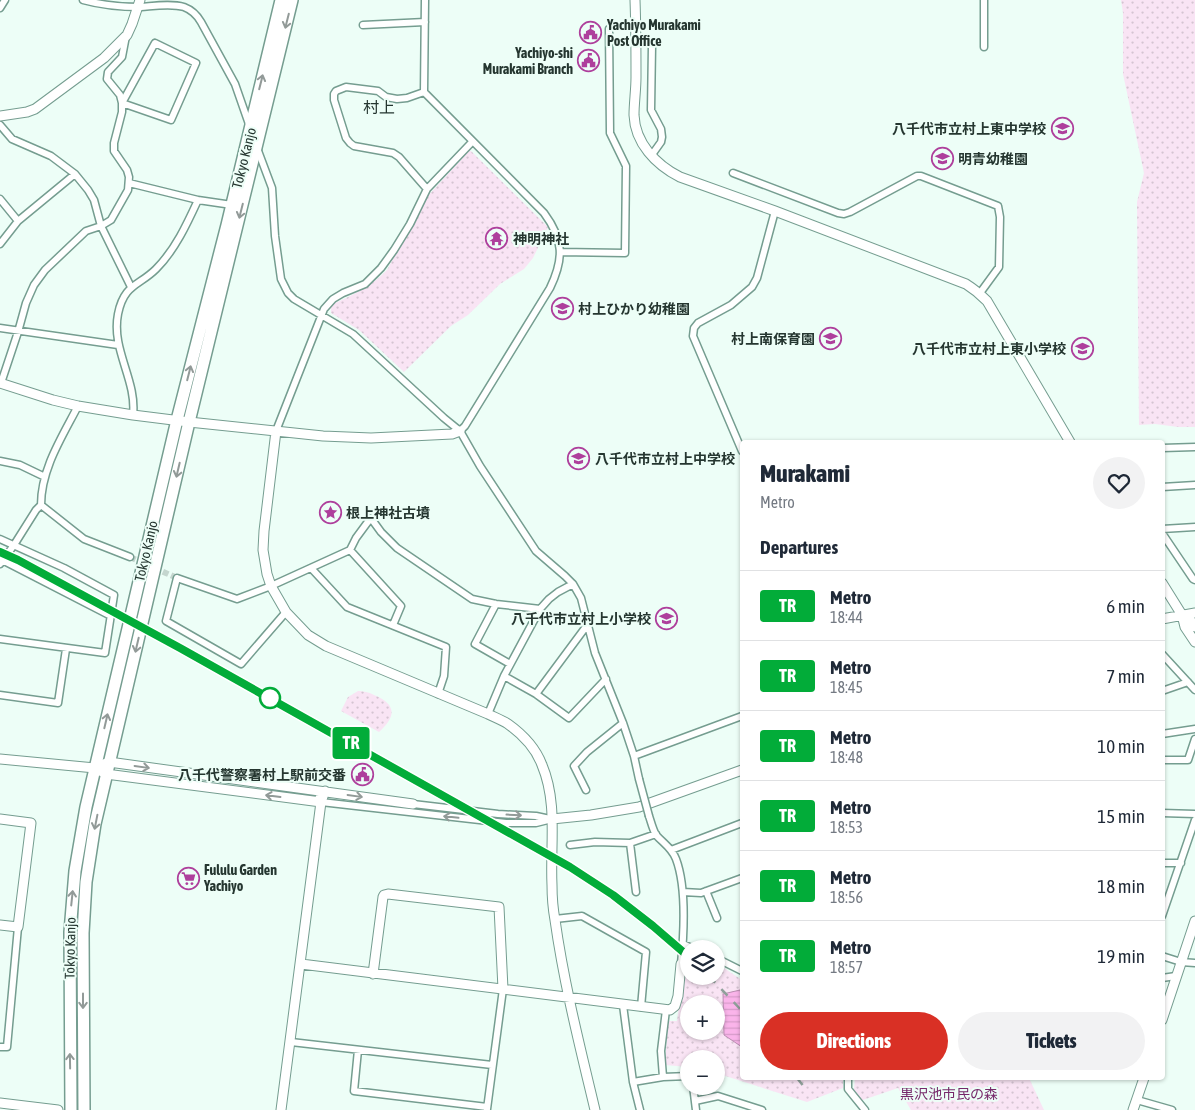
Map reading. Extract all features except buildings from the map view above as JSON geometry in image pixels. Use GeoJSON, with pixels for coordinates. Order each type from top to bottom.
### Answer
{"type":"FeatureCollection","features":[{"type":"Feature","properties":{"kind":"highway","name":"Tokyo Kanjo"},"geometry":{"type":"LineString","coordinates":[[70,1110],[69,966],[71,916],[75,871],[86,807],[177,420],[251,130],[281,0]]}},
{"type":"Feature","properties":{"kind":"highway","name":"Tokyo Kanjo"},"geometry":{"type":"LineString","coordinates":[[84,1110],[83,933],[86,882],[95,824],[189,422],[292,0]]}},
{"type":"Feature","properties":{"kind":"street"},"geometry":{"type":"LineString","coordinates":[[0,8],[5,0]]}},
{"type":"Feature","properties":{"kind":"street"},"geometry":{"type":"LineString","coordinates":[[83,0],[97,4],[108,2],[139,4],[173,3],[196,13],[235,84],[272,188],[275,236],[281,279],[284,287],[294,299],[353,334],[460,431],[480,466],[536,551],[573,584],[581,598],[595,654],[624,723],[649,816],[656,834],[672,850],[676,859],[683,892],[683,940]]}},
{"type":"Feature","properties":{"kind":"street"},"geometry":{"type":"LineString","coordinates":[[188,9],[189,0]]}},
{"type":"Feature","properties":{"kind":"street"},"geometry":{"type":"LineString","coordinates":[[139,4],[126,35],[122,56],[108,72],[107,79],[120,95],[122,103],[114,151],[127,170],[128,190],[111,220],[86,231],[45,270],[34,285],[26,303],[0,383],[53,400],[133,415],[323,436],[371,438],[452,434],[466,426],[550,288],[558,267],[560,252],[556,232],[547,218],[424,92],[425,0]]}},
{"type":"Feature","properties":{"kind":"street"},"geometry":{"type":"LineString","coordinates":[[635,0],[636,78],[634,116],[640,138],[651,156],[663,167],[680,177],[966,284],[980,293],[1069,440]]}},
{"type":"Feature","properties":{"kind":"street"},"geometry":{"type":"LineString","coordinates":[[984,0],[984,47]]}},
{"type":"Feature","properties":{"kind":"street"},"geometry":{"type":"LineString","coordinates":[[363,25],[424,22]]}},
{"type":"Feature","properties":{"kind":"street"},"geometry":{"type":"LineString","coordinates":[[560,252],[625,253],[626,166],[610,133],[609,29]]}},
{"type":"Feature","properties":{"kind":"street"},"geometry":{"type":"LineString","coordinates":[[0,116],[35,109],[104,58],[126,35]]}},
{"type":"Feature","properties":{"kind":"street"},"geometry":{"type":"LineString","coordinates":[[155,43],[196,63],[171,120],[122,103],[155,43]]}},
{"type":"Feature","properties":{"kind":"street"},"geometry":{"type":"LineString","coordinates":[[651,156],[661,142],[662,137],[661,129],[651,110],[652,46]]}},
{"type":"Feature","properties":{"kind":"street"},"geometry":{"type":"LineString","coordinates":[[424,92],[407,98],[397,99],[386,97],[378,90],[346,87],[336,91],[334,100],[346,138],[350,143],[354,146],[393,153],[399,157],[427,189]]}},
{"type":"Feature","properties":{"kind":"street"},"geometry":{"type":"LineString","coordinates":[[0,125],[12,138],[51,156],[75,174],[88,190],[94,200],[101,226],[131,287]]}},
{"type":"Feature","properties":{"kind":"street"},"geometry":{"type":"LineString","coordinates":[[472,142],[427,189],[410,224],[381,268],[365,284],[333,299],[321,314],[276,431],[264,530],[264,560],[271,586],[286,612],[308,635],[326,646],[508,724],[527,740],[541,762],[547,778],[552,819],[552,886],[555,919],[569,998],[595,1110]]}},
{"type":"Feature","properties":{"kind":"street"},"geometry":{"type":"LineString","coordinates":[[0,244],[18,221],[75,174]]}},
{"type":"Feature","properties":{"kind":"street"},"geometry":{"type":"LineString","coordinates":[[733,174],[844,214],[916,176],[921,176],[998,206],[1000,216],[999,267],[980,293]]}},
{"type":"Feature","properties":{"kind":"street"},"geometry":{"type":"LineString","coordinates":[[129,183],[198,200],[232,205]]}},
{"type":"Feature","properties":{"kind":"street"},"geometry":{"type":"LineString","coordinates":[[0,199],[18,221]]}},
{"type":"Feature","properties":{"kind":"street"},"geometry":{"type":"LineString","coordinates":[[133,415],[134,408],[130,383],[118,345],[116,332],[118,313],[131,287],[156,269],[168,254],[188,222],[198,200]]}},
{"type":"Feature","properties":{"kind":"street"},"geometry":{"type":"LineString","coordinates":[[740,446],[693,336],[694,328],[698,323],[731,305],[752,287],[757,278],[775,211]]}},
{"type":"Feature","properties":{"kind":"street"},"geometry":{"type":"LineString","coordinates":[[0,328],[118,345]]}},
{"type":"Feature","properties":{"kind":"street"},"geometry":{"type":"LineString","coordinates":[[78,406],[52,456],[45,476],[41,494],[41,505],[1,561],[111,616]]}},
{"type":"Feature","properties":{"kind":"street"},"geometry":{"type":"LineString","coordinates":[[1165,448],[1195,447]]}},
{"type":"Feature","properties":{"kind":"street"},"geometry":{"type":"LineString","coordinates":[[0,461],[20,465],[45,476]]}},
{"type":"Feature","properties":{"kind":"street"},"geometry":{"type":"LineString","coordinates":[[1165,487],[1195,485]]}},
{"type":"Feature","properties":{"kind":"street"},"geometry":{"type":"LineString","coordinates":[[41,505],[84,539],[130,557]]}},
{"type":"Feature","properties":{"kind":"street"},"geometry":{"type":"LineString","coordinates":[[286,612],[241,664],[166,621],[177,578],[237,599],[271,586],[350,550],[370,519],[404,554],[472,599],[540,610]]}},
{"type":"Feature","properties":{"kind":"street"},"geometry":{"type":"LineString","coordinates":[[1165,529],[1195,527]]}},
{"type":"Feature","properties":{"kind":"street"},"geometry":{"type":"LineString","coordinates":[[1165,537],[1195,580]]}},
{"type":"Feature","properties":{"kind":"street"},"geometry":{"type":"LineString","coordinates":[[0,539],[64,568],[114,595],[105,654],[0,639]]}},
{"type":"Feature","properties":{"kind":"street"},"geometry":{"type":"LineString","coordinates":[[350,550],[401,606],[393,625]]}},
{"type":"Feature","properties":{"kind":"street"},"geometry":{"type":"LineString","coordinates":[[311,568],[348,607],[446,647],[444,676],[438,694]]}},
{"type":"Feature","properties":{"kind":"street"},"geometry":{"type":"LineString","coordinates":[[488,714],[510,664],[540,610],[549,599],[573,584]]}},
{"type":"Feature","properties":{"kind":"street"},"geometry":{"type":"LineString","coordinates":[[1165,588],[1182,615],[1185,627],[1195,642]]}},
{"type":"Feature","properties":{"kind":"street"},"geometry":{"type":"LineString","coordinates":[[496,604],[475,644],[510,664]]}},
{"type":"Feature","properties":{"kind":"street"},"geometry":{"type":"LineString","coordinates":[[1165,618],[1195,613]]}},
{"type":"Feature","properties":{"kind":"street"},"geometry":{"type":"LineString","coordinates":[[1182,615],[1192,622],[1195,627]]}},
{"type":"Feature","properties":{"kind":"street"},"geometry":{"type":"LineString","coordinates":[[536,694],[588,624]]}},
{"type":"Feature","properties":{"kind":"street"},"geometry":{"type":"LineString","coordinates":[[0,696],[58,703],[66,649]]}},
{"type":"Feature","properties":{"kind":"street"},"geometry":{"type":"LineString","coordinates":[[1165,657],[1195,690]]}},
{"type":"Feature","properties":{"kind":"street"},"geometry":{"type":"LineString","coordinates":[[504,676],[536,694],[569,718],[606,679]]}},
{"type":"Feature","properties":{"kind":"street"},"geometry":{"type":"LineString","coordinates":[[1165,690],[1188,682]]}},
{"type":"Feature","properties":{"kind":"street"},"geometry":{"type":"LineString","coordinates":[[634,756],[740,717]]}},
{"type":"Feature","properties":{"kind":"street"},"geometry":{"type":"LineString","coordinates":[[586,790],[574,766],[587,752],[624,723]]}},
{"type":"Feature","properties":{"kind":"street"},"geometry":{"type":"LineString","coordinates":[[1165,734],[1195,729]]}},
{"type":"Feature","properties":{"kind":"street"},"geometry":{"type":"LineString","coordinates":[[1165,760],[1188,760],[1195,739]]}},
{"type":"Feature","properties":{"kind":"street"},"geometry":{"type":"LineString","coordinates":[[0,759],[108,768],[322,791],[414,804],[552,819]]}},
{"type":"Feature","properties":{"kind":"street"},"geometry":{"type":"LineString","coordinates":[[108,768],[321,802],[506,823],[536,823],[639,807],[740,771]]}},
{"type":"Feature","properties":{"kind":"street"},"geometry":{"type":"LineString","coordinates":[[282,1110],[322,791]]}},
{"type":"Feature","properties":{"kind":"street"},"geometry":{"type":"LineString","coordinates":[[1165,813],[1195,814]]}},
{"type":"Feature","properties":{"kind":"street"},"geometry":{"type":"LineString","coordinates":[[0,819],[32,823],[18,927],[7,1047],[0,1046]]}},
{"type":"Feature","properties":{"kind":"street"},"geometry":{"type":"LineString","coordinates":[[1165,906],[1195,820]]}},
{"type":"Feature","properties":{"kind":"street"},"geometry":{"type":"LineString","coordinates":[[672,850],[740,825]]}},
{"type":"Feature","properties":{"kind":"street"},"geometry":{"type":"LineString","coordinates":[[570,845],[595,842],[630,843],[656,834]]}},
{"type":"Feature","properties":{"kind":"street"},"geometry":{"type":"LineString","coordinates":[[630,843],[636,892]]}},
{"type":"Feature","properties":{"kind":"street"},"geometry":{"type":"LineString","coordinates":[[1165,863],[1180,863]]}},
{"type":"Feature","properties":{"kind":"street"},"geometry":{"type":"LineString","coordinates":[[683,892],[701,893],[740,879]]}},
{"type":"Feature","properties":{"kind":"street"},"geometry":{"type":"LineString","coordinates":[[706,891],[717,918]]}},
{"type":"Feature","properties":{"kind":"street"},"geometry":{"type":"LineString","coordinates":[[358,1050],[354,1091],[487,1108],[503,989],[499,908],[384,895],[374,974]]}},
{"type":"Feature","properties":{"kind":"street"},"geometry":{"type":"LineString","coordinates":[[555,919],[582,916],[646,952],[641,1007]]}},
{"type":"Feature","properties":{"kind":"street"},"geometry":{"type":"LineString","coordinates":[[1165,1011],[1195,921]]}},
{"type":"Feature","properties":{"kind":"street"},"geometry":{"type":"LineString","coordinates":[[0,925],[18,927]]}},
{"type":"Feature","properties":{"kind":"street"},"geometry":{"type":"LineString","coordinates":[[1165,957],[1181,962],[1195,963]]}},
{"type":"Feature","properties":{"kind":"street"},"geometry":{"type":"LineString","coordinates":[[725,962],[740,970]]}},
{"type":"Feature","properties":{"kind":"street"},"geometry":{"type":"LineString","coordinates":[[301,964],[666,1010],[670,1010],[675,1006],[680,975]]}},
{"type":"Feature","properties":{"kind":"street"},"geometry":{"type":"LineString","coordinates":[[1165,978],[1176,976]]}},
{"type":"Feature","properties":{"kind":"street"},"geometry":{"type":"LineString","coordinates":[[623,1005],[633,1082],[640,1110]]}},
{"type":"Feature","properties":{"kind":"street"},"geometry":{"type":"LineString","coordinates":[[663,1077],[661,1051],[666,1010]]}},
{"type":"Feature","properties":{"kind":"street"},"geometry":{"type":"LineString","coordinates":[[291,1042],[492,1065]]}},
{"type":"Feature","properties":{"kind":"street"},"geometry":{"type":"LineString","coordinates":[[633,1082],[680,1076]]}},
{"type":"Feature","properties":{"kind":"street"},"geometry":{"type":"LineString","coordinates":[[848,1080],[848,1089],[865,1110]]}},
{"type":"Feature","properties":{"kind":"street"},"geometry":{"type":"LineString","coordinates":[[1133,1110],[1143,1080]]}},
{"type":"Feature","properties":{"kind":"street"},"geometry":{"type":"LineString","coordinates":[[694,1095],[696,1110]]}},
{"type":"Feature","properties":{"kind":"street"},"geometry":{"type":"LineString","coordinates":[[695,1101],[718,1096],[747,1108],[762,1110]]}},
{"type":"Feature","properties":{"kind":"street"},"geometry":{"type":"LineString","coordinates":[[1137,1100],[1172,1110]]}},
{"type":"Feature","properties":{"kind":"street"},"geometry":{"type":"LineString","coordinates":[[0,1103],[58,1110]]}},
{"type":"Feature","properties":{"kind":"green space"},"geometry":{"type":"Polygon","coordinates":[[[1121,0],[1195,0],[1195,427],[1155,424],[1139,425],[1137,202],[1144,173],[1123,74],[1123,13],[1121,0]]]}},
{"type":"Feature","properties":{"kind":"green space"},"geometry":{"type":"Polygon","coordinates":[[[469,151],[548,227],[533,258],[524,269],[500,284],[468,315],[451,326],[404,372],[359,330],[331,313],[331,305],[368,286],[387,270],[426,198],[469,151]]]}},
{"type":"Feature","properties":{"kind":"green space"},"geometry":{"type":"Polygon","coordinates":[[[358,691],[374,695],[387,702],[390,706],[392,711],[389,721],[379,732],[341,711],[348,697],[358,691]]]}},
{"type":"Feature","properties":{"kind":"green space"},"geometry":{"type":"Polygon","coordinates":[[[725,969],[740,979],[740,1080],[843,1080],[843,1088],[807,1102],[725,1076],[725,1050],[680,1050],[680,1066],[665,1065],[668,1021],[677,1021],[680,1000],[680,1040],[725,1040],[725,995],[681,995],[682,985],[725,985],[725,969]]]}},
{"type":"Feature","properties":{"kind":"green space","name":"黒沢池市民の森"},"geometry":{"type":"Polygon","coordinates":[[[855,1080],[1030,1080],[1044,1110],[911,1110],[898,1088],[860,1101],[854,1089],[855,1080]]]}},
{"type":"Feature","properties":{"kind":"shaded area"},"geometry":{"type":"Polygon","coordinates":[[[740,990],[740,1046],[725,1036],[725,995],[723,995],[740,990]]]}},
{"type":"Feature","properties":{"kind":"tunnel"},"geometry":{"type":"LineString","coordinates":[[130,557],[177,578]]}},
{"type":"Feature","properties":{"kind":"railway"},"geometry":{"type":"LineString","coordinates":[[0,552],[180,647],[570,867],[613,895],[680,949]]}},
{"type":"Feature","properties":{"kind":"railway"},"geometry":{"type":"LineString","coordinates":[[717,985],[740,1009]]}},
{"type":"Feature","properties":{"kind":"railway"},"geometry":{"type":"LineString","coordinates":[[799,1080],[808,1092]]}},
{"type":"Feature","properties":{"kind":"metro line","name":"TR"},"geometry":{"type":"LineString","coordinates":[[0,552],[180,648],[570,867],[613,895],[680,949]]}},
{"type":"Feature","properties":{"kind":"place","name":"Yachiyo Murakami Post Office"},"geometry":{"type":"Point","coordinates":[591,33]}},
{"type":"Feature","properties":{"kind":"place","name":"Yachiyo-shi Murakami Branch"},"geometry":{"type":"Point","coordinates":[589,61]}},
{"type":"Feature","properties":{"kind":"place","name":"八千代市立村上東中学校"},"geometry":{"type":"Point","coordinates":[1062,129]}},
{"type":"Feature","properties":{"kind":"place","name":"明青幼稚園"},"geometry":{"type":"Point","coordinates":[942,159]}},
{"type":"Feature","properties":{"kind":"place","name":"神明神社"},"geometry":{"type":"Point","coordinates":[497,239]}},
{"type":"Feature","properties":{"kind":"place","name":"村上ひかり幼稚園"},"geometry":{"type":"Point","coordinates":[562,309]}},
{"type":"Feature","properties":{"kind":"place","name":"村上南保育園"},"geometry":{"type":"Point","coordinates":[831,339]}},
{"type":"Feature","properties":{"kind":"place","name":"八千代市立村上東小学校"},"geometry":{"type":"Point","coordinates":[1082,349]}},
{"type":"Feature","properties":{"kind":"place","name":"八千代市立村上中学校"},"geometry":{"type":"Point","coordinates":[579,459]}},
{"type":"Feature","properties":{"kind":"place","name":"根上神社古墳"},"geometry":{"type":"Point","coordinates":[330,513]}},
{"type":"Feature","properties":{"kind":"place","name":"八千代市立村上小学校"},"geometry":{"type":"Point","coordinates":[667,619]}},
{"type":"Feature","properties":{"kind":"place","name":"八千代警察署村上駅前交番"},"geometry":{"type":"Point","coordinates":[362,775]}},
{"type":"Feature","properties":{"kind":"place","name":"Fululu Garden Yachiyo"},"geometry":{"type":"Point","coordinates":[188,878]}},
{"type":"Feature","properties":{"kind":"district","name":"村上"},"geometry":{"type":"Point","coordinates":[379,107]}}]}
